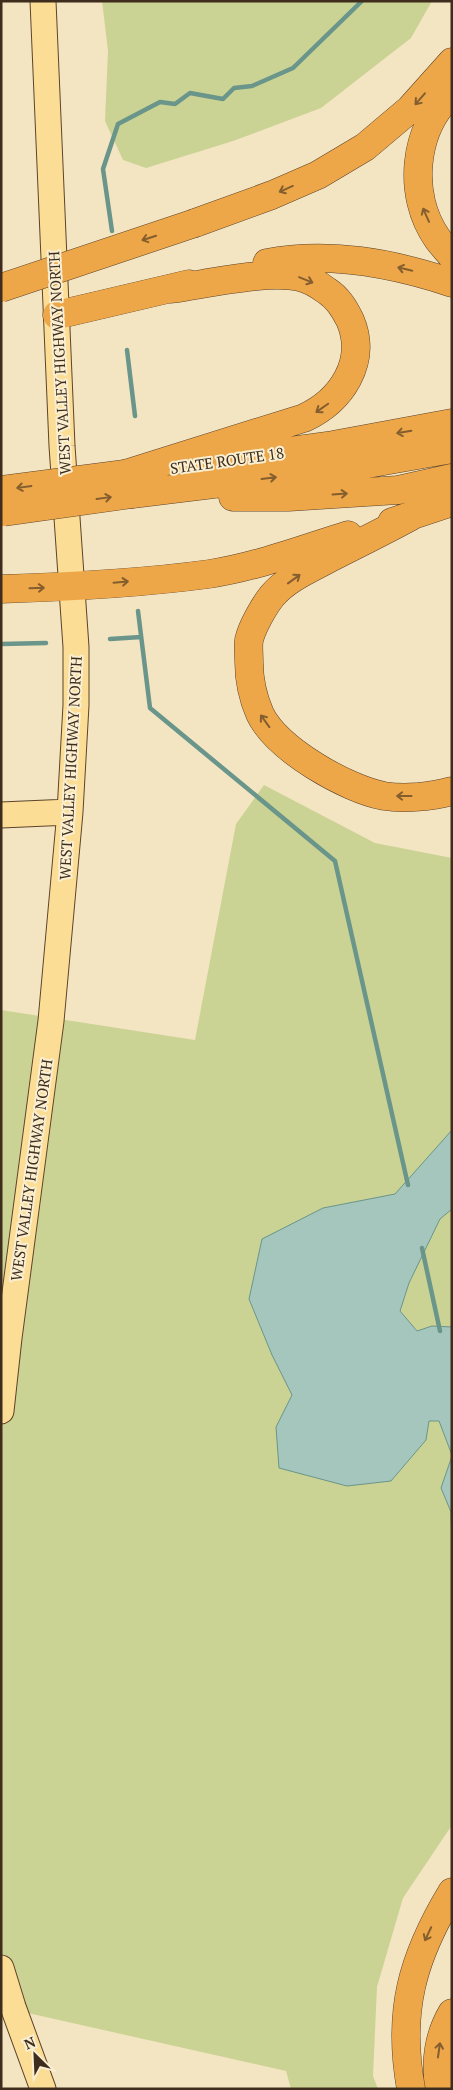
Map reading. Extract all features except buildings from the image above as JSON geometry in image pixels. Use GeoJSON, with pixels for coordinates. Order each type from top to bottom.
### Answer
{"type":"FeatureCollection","features":[{"type":"Feature","properties":{"kind":"highway"},"geometry":{"type":"LineString","coordinates":[[1,288],[195,223],[290,187],[318,174],[365,147],[410,109],[452,62]]}},
{"type":"Feature","properties":{"kind":"highway"},"geometry":{"type":"LineString","coordinates":[[452,93],[436,110],[426,131],[419,152],[418,179],[422,205],[436,238],[452,256]]}},
{"type":"Feature","properties":{"kind":"highway"},"geometry":{"type":"LineString","coordinates":[[56,315],[171,289],[287,259],[313,257],[341,258],[382,264],[452,283]]}},
{"type":"Feature","properties":{"kind":"highway"},"geometry":{"type":"LineString","coordinates":[[128,484],[319,411],[341,391],[350,376],[355,360],[356,342],[345,309],[333,295],[302,277],[270,275],[171,289]]}},
{"type":"Feature","properties":{"kind":"highway","name":"STATE ROUTE 18"},"geometry":{"type":"LineString","coordinates":[[2,505],[128,484],[452,424]]}},
{"type":"Feature","properties":{"kind":"highway","name":"STATE ROUTE 18"},"geometry":{"type":"LineString","coordinates":[[128,484],[169,490],[344,468],[452,449]]}},
{"type":"Feature","properties":{"kind":"highway"},"geometry":{"type":"LineString","coordinates":[[169,490],[226,497],[288,497],[398,490],[452,478]]}},
{"type":"Feature","properties":{"kind":"highway"},"geometry":{"type":"LineString","coordinates":[[1,589],[72,586],[210,573],[269,559],[410,517],[452,502]]}},
{"type":"Feature","properties":{"kind":"highway"},"geometry":{"type":"LineString","coordinates":[[410,517],[300,574],[273,594],[263,608],[249,640],[249,676],[261,715],[278,738],[314,766],[356,787],[384,796],[425,796],[452,791]]}},
{"type":"Feature","properties":{"kind":"highway"},"geometry":{"type":"LineString","coordinates":[[411,2089],[406,2064],[405,2034],[407,2005],[412,1978],[422,1948],[452,1892]]}},
{"type":"Feature","properties":{"kind":"highway"},"geometry":{"type":"LineString","coordinates":[[440,2089],[437,2070],[439,2047],[452,2013]]}},
{"type":"Feature","properties":{"kind":"main road","name":"WEST VALLEY HIGHWAY NORTH"},"geometry":{"type":"LineString","coordinates":[[1,1411],[9,1338],[52,1021],[70,812],[76,686],[76,647],[62,446],[44,1]]}},
{"type":"Feature","properties":{"kind":"main road"},"geometry":{"type":"LineString","coordinates":[[1,815],[70,812]]}},
{"type":"Feature","properties":{"kind":"main road"},"geometry":{"type":"LineString","coordinates":[[1,1968],[43,2089]]}},
{"type":"Feature","properties":{"kind":"green space"},"geometry":{"type":"Polygon","coordinates":[[[102,1],[432,1],[411,38],[321,108],[233,141],[146,168],[123,160],[105,121],[108,51],[102,1]]]}},
{"type":"Feature","properties":{"kind":"green space"},"geometry":{"type":"Polygon","coordinates":[[[264,785],[375,843],[452,858],[452,1825],[403,1898],[377,1987],[373,2076],[378,2089],[291,2089],[286,2071],[1,2007],[1,1010],[195,1040],[236,824],[264,785]]]}},
{"type":"Feature","properties":{"kind":"water"},"geometry":{"type":"Polygon","coordinates":[[[452,1130],[452,1209],[440,1219],[409,1283],[400,1311],[417,1331],[432,1326],[452,1327],[452,1455],[439,1421],[429,1421],[426,1440],[391,1481],[347,1486],[279,1468],[276,1427],[292,1395],[272,1355],[249,1299],[262,1239],[323,1208],[395,1194],[452,1130]]]}},
{"type":"Feature","properties":{"kind":"water"},"geometry":{"type":"Polygon","coordinates":[[[452,1456],[452,1546],[451,1512],[441,1488],[452,1456]]]}},
{"type":"Feature","properties":{"kind":"waterway"},"geometry":{"type":"LineString","coordinates":[[112,231],[103,169],[118,124],[160,102],[175,104],[190,93],[223,99],[234,88],[252,86],[293,68],[362,1]]}},
{"type":"Feature","properties":{"kind":"waterway"},"geometry":{"type":"LineString","coordinates":[[127,350],[135,416]]}},
{"type":"Feature","properties":{"kind":"waterway"},"geometry":{"type":"LineString","coordinates":[[138,611],[150,708],[335,861],[408,1185]]}},
{"type":"Feature","properties":{"kind":"waterway"},"geometry":{"type":"LineString","coordinates":[[110,639],[141,637]]}},
{"type":"Feature","properties":{"kind":"waterway"},"geometry":{"type":"LineString","coordinates":[[1,644],[46,643]]}},
{"type":"Feature","properties":{"kind":"waterway"},"geometry":{"type":"LineString","coordinates":[[422,1248],[440,1331]]}}]}
